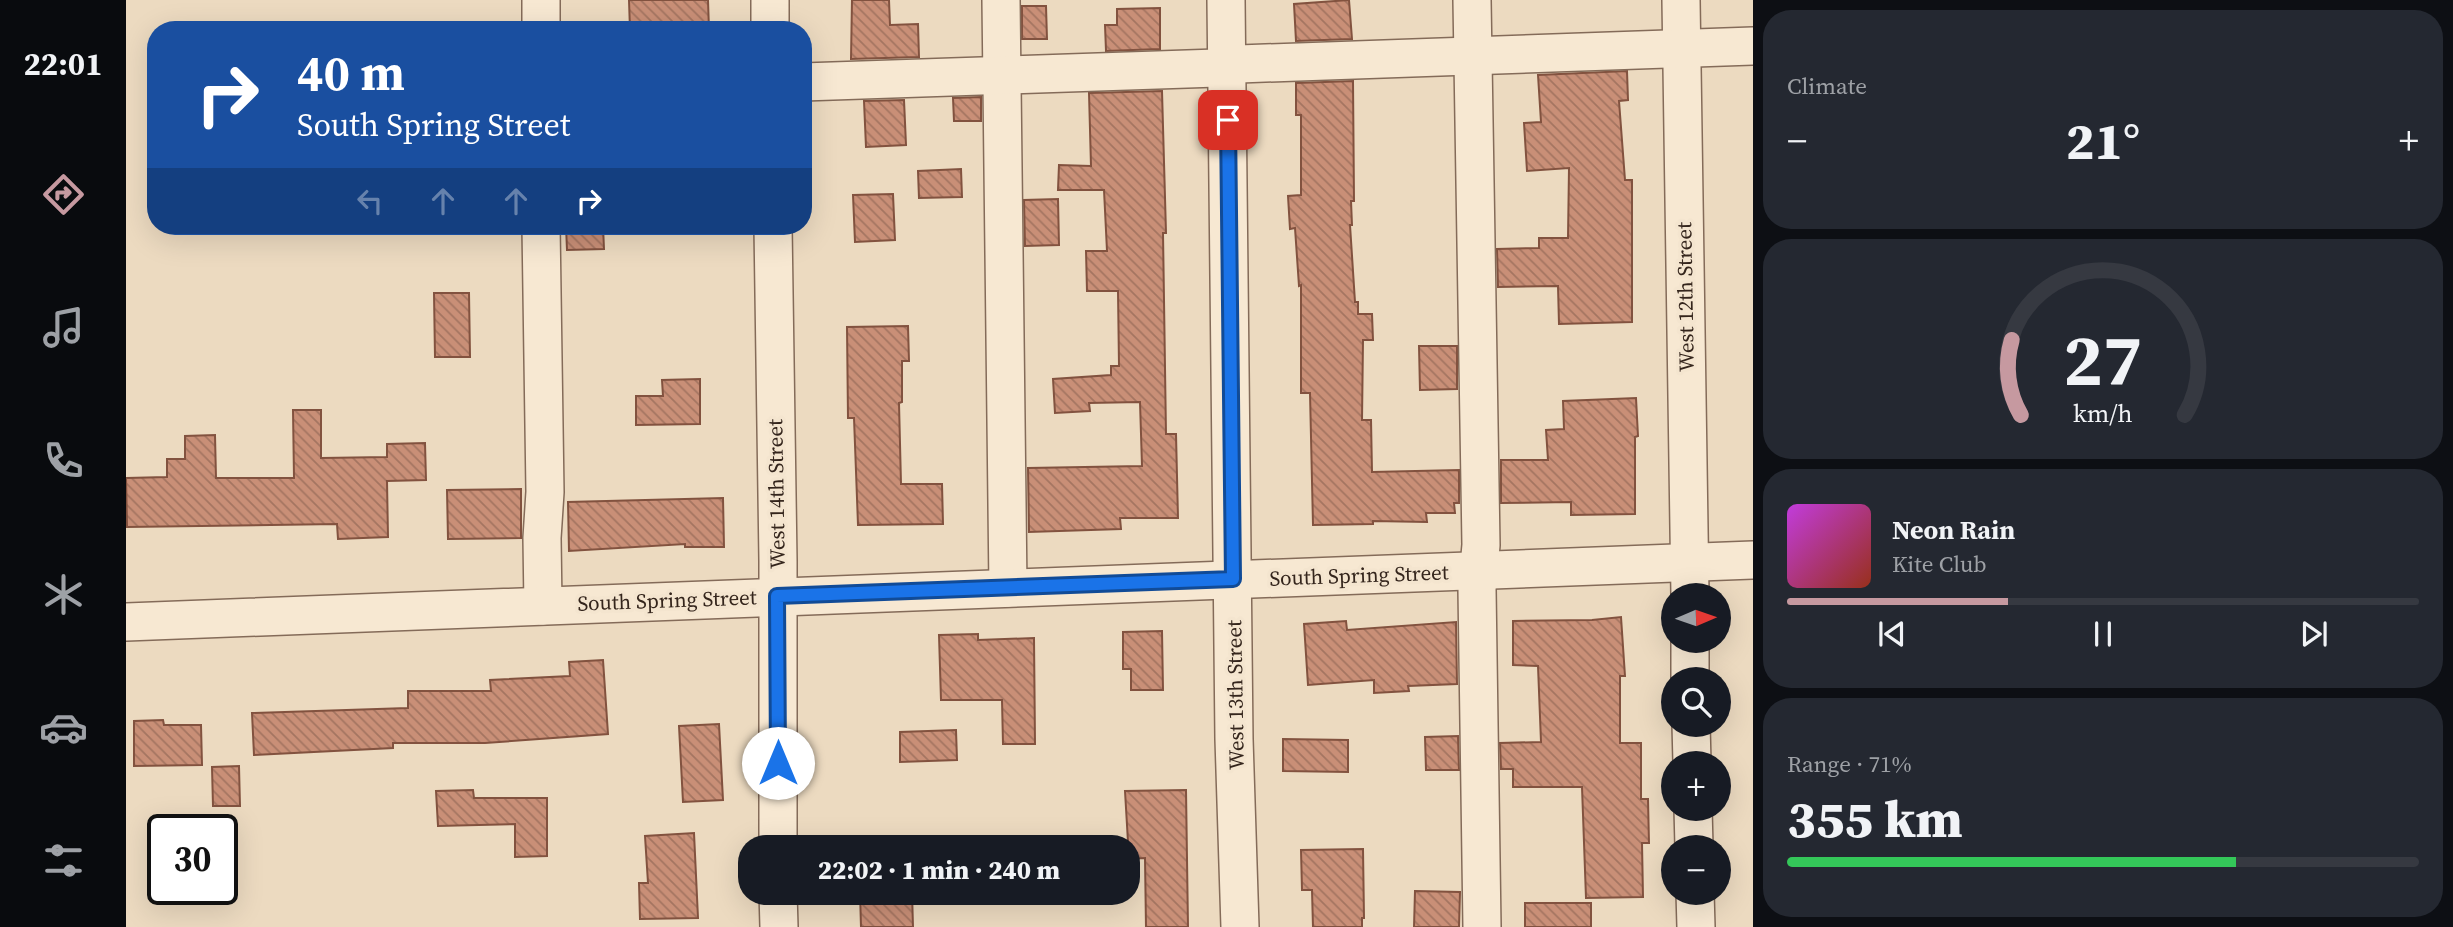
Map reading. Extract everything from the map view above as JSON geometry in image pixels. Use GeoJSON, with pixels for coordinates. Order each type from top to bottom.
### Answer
{"type":"FeatureCollection","features":[{"type":"Feature","properties":{"kind":"street"},"geometry":{"type":"LineString","coordinates":[[541,0],[541,21]]}},
{"type":"Feature","properties":{"kind":"street"},"geometry":{"type":"LineString","coordinates":[[770,0],[770,21]]}},
{"type":"Feature","properties":{"kind":"street"},"geometry":{"type":"LineString","coordinates":[[1001,0],[1008,588]]}},
{"type":"Feature","properties":{"kind":"street","name":"West 13th Street"},"geometry":{"type":"LineString","coordinates":[[1226,0],[1234,739],[1240,927]]}},
{"type":"Feature","properties":{"kind":"street"},"geometry":{"type":"LineString","coordinates":[[1472,0],[1481,545],[1477,589],[1482,927]]}},
{"type":"Feature","properties":{"kind":"street","name":"West 12th Street"},"geometry":{"type":"LineString","coordinates":[[1681,0],[1690,579]]}},
{"type":"Feature","properties":{"kind":"street"},"geometry":{"type":"LineString","coordinates":[[812,82],[1753,46]]}},
{"type":"Feature","properties":{"kind":"street"},"geometry":{"type":"LineString","coordinates":[[541,235],[545,492],[542,538],[543,606]]}},
{"type":"Feature","properties":{"kind":"street","name":"West 14th Street"},"geometry":{"type":"LineString","coordinates":[[773,235],[778,835]]}},
{"type":"Feature","properties":{"kind":"street","name":"South Spring Street"},"geometry":{"type":"LineString","coordinates":[[126,622],[1480,570],[1690,579],[1753,560]]}},
{"type":"Feature","properties":{"kind":"street"},"geometry":{"type":"LineString","coordinates":[[779,905],[779,927]]}},
{"type":"Feature","properties":{"kind":"street"},"geometry":{"type":"LineString","coordinates":[[1695,905],[1696,927]]}},
{"type":"Feature","properties":{"kind":"building"},"geometry":{"type":"Polygon","coordinates":[[[629,0],[708,0],[709,21],[630,21],[629,0]]]}},
{"type":"Feature","properties":{"kind":"building"},"geometry":{"type":"Polygon","coordinates":[[[852,0],[889,0],[890,25],[918,24],[919,57],[851,59],[852,0]]]}},
{"type":"Feature","properties":{"kind":"building"},"geometry":{"type":"Polygon","coordinates":[[[1349,0],[1352,39],[1296,41],[1294,4],[1349,0]]]}},
{"type":"Feature","properties":{"kind":"building"},"geometry":{"type":"Polygon","coordinates":[[[1022,6],[1046,6],[1047,39],[1022,39],[1022,6]]]}},
{"type":"Feature","properties":{"kind":"building"},"geometry":{"type":"Polygon","coordinates":[[[1160,8],[1160,49],[1106,51],[1105,25],[1117,25],[1117,9],[1160,8]]]}},
{"type":"Feature","properties":{"kind":"building"},"geometry":{"type":"Polygon","coordinates":[[[1627,71],[1628,100],[1619,101],[1625,180],[1632,180],[1632,322],[1559,324],[1558,286],[1498,287],[1497,249],[1539,248],[1539,238],[1568,238],[1569,168],[1527,171],[1524,123],[1541,122],[1538,75],[1627,71]]]}},
{"type":"Feature","properties":{"kind":"building"},"geometry":{"type":"Polygon","coordinates":[[[1353,81],[1354,201],[1351,201],[1350,225],[1355,302],[1358,302],[1358,314],[1372,314],[1373,340],[1363,340],[1362,420],[1371,420],[1372,472],[1459,470],[1459,503],[1454,503],[1455,513],[1426,513],[1427,522],[1373,521],[1373,524],[1313,525],[1310,393],[1301,393],[1301,285],[1299,286],[1295,228],[1290,229],[1288,196],[1301,195],[1301,115],[1296,115],[1296,83],[1353,81]]]}},
{"type":"Feature","properties":{"kind":"building"},"geometry":{"type":"Polygon","coordinates":[[[1162,91],[1166,233],[1163,233],[1166,434],[1176,434],[1178,518],[1120,518],[1121,529],[1029,532],[1028,468],[1142,466],[1140,402],[1089,403],[1090,411],[1055,413],[1053,379],[1111,375],[1111,366],[1119,366],[1118,291],[1087,291],[1086,251],[1107,251],[1104,190],[1058,190],[1059,165],[1091,166],[1089,93],[1162,91]]]}},
{"type":"Feature","properties":{"kind":"building"},"geometry":{"type":"Polygon","coordinates":[[[981,97],[981,121],[954,121],[953,98],[981,97]]]}},
{"type":"Feature","properties":{"kind":"building"},"geometry":{"type":"Polygon","coordinates":[[[904,100],[906,145],[866,147],[864,101],[904,100]]]}},
{"type":"Feature","properties":{"kind":"building"},"geometry":{"type":"Polygon","coordinates":[[[961,169],[962,197],[919,198],[918,171],[961,169]]]}},
{"type":"Feature","properties":{"kind":"building"},"geometry":{"type":"Polygon","coordinates":[[[893,194],[895,240],[855,242],[853,195],[893,194]]]}},
{"type":"Feature","properties":{"kind":"building"},"geometry":{"type":"Polygon","coordinates":[[[1058,199],[1059,245],[1025,246],[1024,200],[1058,199]]]}},
{"type":"Feature","properties":{"kind":"building"},"geometry":{"type":"Polygon","coordinates":[[[566,235],[603,235],[604,249],[567,250],[566,235]]]}},
{"type":"Feature","properties":{"kind":"building"},"geometry":{"type":"Polygon","coordinates":[[[434,293],[469,293],[470,357],[435,357],[434,293]]]}},
{"type":"Feature","properties":{"kind":"building"},"geometry":{"type":"Polygon","coordinates":[[[908,326],[909,361],[902,361],[902,402],[899,403],[901,484],[942,484],[943,524],[858,525],[854,418],[848,418],[847,327],[908,326]]]}},
{"type":"Feature","properties":{"kind":"building"},"geometry":{"type":"Polygon","coordinates":[[[1419,346],[1457,346],[1457,389],[1420,390],[1419,346]]]}},
{"type":"Feature","properties":{"kind":"building"},"geometry":{"type":"Polygon","coordinates":[[[700,379],[700,424],[636,425],[636,396],[663,396],[662,380],[700,379]]]}},
{"type":"Feature","properties":{"kind":"building"},"geometry":{"type":"Polygon","coordinates":[[[1636,398],[1638,436],[1635,437],[1635,514],[1571,515],[1571,502],[1501,503],[1501,460],[1548,460],[1546,430],[1564,429],[1563,401],[1636,398]]]}},
{"type":"Feature","properties":{"kind":"building"},"geometry":{"type":"Polygon","coordinates":[[[293,410],[321,410],[321,458],[387,457],[387,444],[425,443],[426,480],[387,481],[388,537],[338,539],[337,524],[127,527],[126,478],[167,477],[167,459],[185,459],[185,436],[215,435],[216,478],[294,478],[293,410]]]}},
{"type":"Feature","properties":{"kind":"building"},"geometry":{"type":"Polygon","coordinates":[[[521,489],[521,538],[448,539],[447,490],[521,489]]]}},
{"type":"Feature","properties":{"kind":"building"},"geometry":{"type":"Polygon","coordinates":[[[723,498],[724,547],[685,547],[685,544],[569,551],[568,502],[723,498]]]}},
{"type":"Feature","properties":{"kind":"building"},"geometry":{"type":"Polygon","coordinates":[[[1621,617],[1625,676],[1620,676],[1620,743],[1641,743],[1641,799],[1648,799],[1649,843],[1642,843],[1643,897],[1586,898],[1582,787],[1513,787],[1513,769],[1501,769],[1500,743],[1541,742],[1538,666],[1513,665],[1513,621],[1621,617]]]}},
{"type":"Feature","properties":{"kind":"building"},"geometry":{"type":"Polygon","coordinates":[[[1346,621],[1347,630],[1456,622],[1457,684],[1408,686],[1409,691],[1374,693],[1374,680],[1308,685],[1304,624],[1346,621]]]}},
{"type":"Feature","properties":{"kind":"building"},"geometry":{"type":"Polygon","coordinates":[[[1162,631],[1163,690],[1131,690],[1131,669],[1123,669],[1123,632],[1162,631]]]}},
{"type":"Feature","properties":{"kind":"building"},"geometry":{"type":"Polygon","coordinates":[[[978,634],[978,640],[1034,638],[1035,744],[1003,744],[1002,700],[941,700],[939,635],[978,634]]]}},
{"type":"Feature","properties":{"kind":"building"},"geometry":{"type":"Polygon","coordinates":[[[603,660],[608,734],[485,743],[393,743],[393,748],[254,755],[252,713],[408,708],[408,691],[491,691],[490,680],[570,676],[569,662],[603,660]]]}},
{"type":"Feature","properties":{"kind":"building"},"geometry":{"type":"Polygon","coordinates":[[[163,720],[164,725],[201,725],[202,765],[134,766],[134,721],[163,720]]]}},
{"type":"Feature","properties":{"kind":"building"},"geometry":{"type":"Polygon","coordinates":[[[719,724],[723,800],[683,802],[679,726],[719,724]]]}},
{"type":"Feature","properties":{"kind":"building"},"geometry":{"type":"Polygon","coordinates":[[[956,730],[957,760],[900,762],[900,732],[956,730]]]}},
{"type":"Feature","properties":{"kind":"building"},"geometry":{"type":"Polygon","coordinates":[[[1458,736],[1459,770],[1426,770],[1425,737],[1458,736]]]}},
{"type":"Feature","properties":{"kind":"building"},"geometry":{"type":"Polygon","coordinates":[[[1283,739],[1348,740],[1348,772],[1283,771],[1283,739]]]}},
{"type":"Feature","properties":{"kind":"building"},"geometry":{"type":"Polygon","coordinates":[[[239,766],[240,806],[213,806],[212,767],[239,766]]]}},
{"type":"Feature","properties":{"kind":"building"},"geometry":{"type":"Polygon","coordinates":[[[473,790],[474,798],[547,798],[547,856],[515,857],[515,824],[438,826],[436,791],[473,790]]]}},
{"type":"Feature","properties":{"kind":"building"},"geometry":{"type":"Polygon","coordinates":[[[1186,790],[1188,927],[1146,927],[1145,858],[1140,858],[1140,835],[1128,835],[1125,791],[1186,790]]]}},
{"type":"Feature","properties":{"kind":"building"},"geometry":{"type":"Polygon","coordinates":[[[694,833],[698,918],[640,919],[639,883],[648,883],[645,836],[694,833]]]}},
{"type":"Feature","properties":{"kind":"building"},"geometry":{"type":"Polygon","coordinates":[[[1363,849],[1362,927],[1313,927],[1312,890],[1302,890],[1301,850],[1363,849]]]}},
{"type":"Feature","properties":{"kind":"building"},"geometry":{"type":"Polygon","coordinates":[[[1415,891],[1460,892],[1459,927],[1414,927],[1415,891]]]}},
{"type":"Feature","properties":{"kind":"building"},"geometry":{"type":"Polygon","coordinates":[[[1525,903],[1591,903],[1591,927],[1525,927],[1525,903]]]}},
{"type":"Feature","properties":{"kind":"building"},"geometry":{"type":"Polygon","coordinates":[[[860,905],[912,905],[913,927],[861,927],[860,905]]]}},
{"type":"Feature","properties":{"kind":"route"},"geometry":{"type":"LineString","coordinates":[[778,763],[777,596],[1233,579],[1228,120]]}}]}
